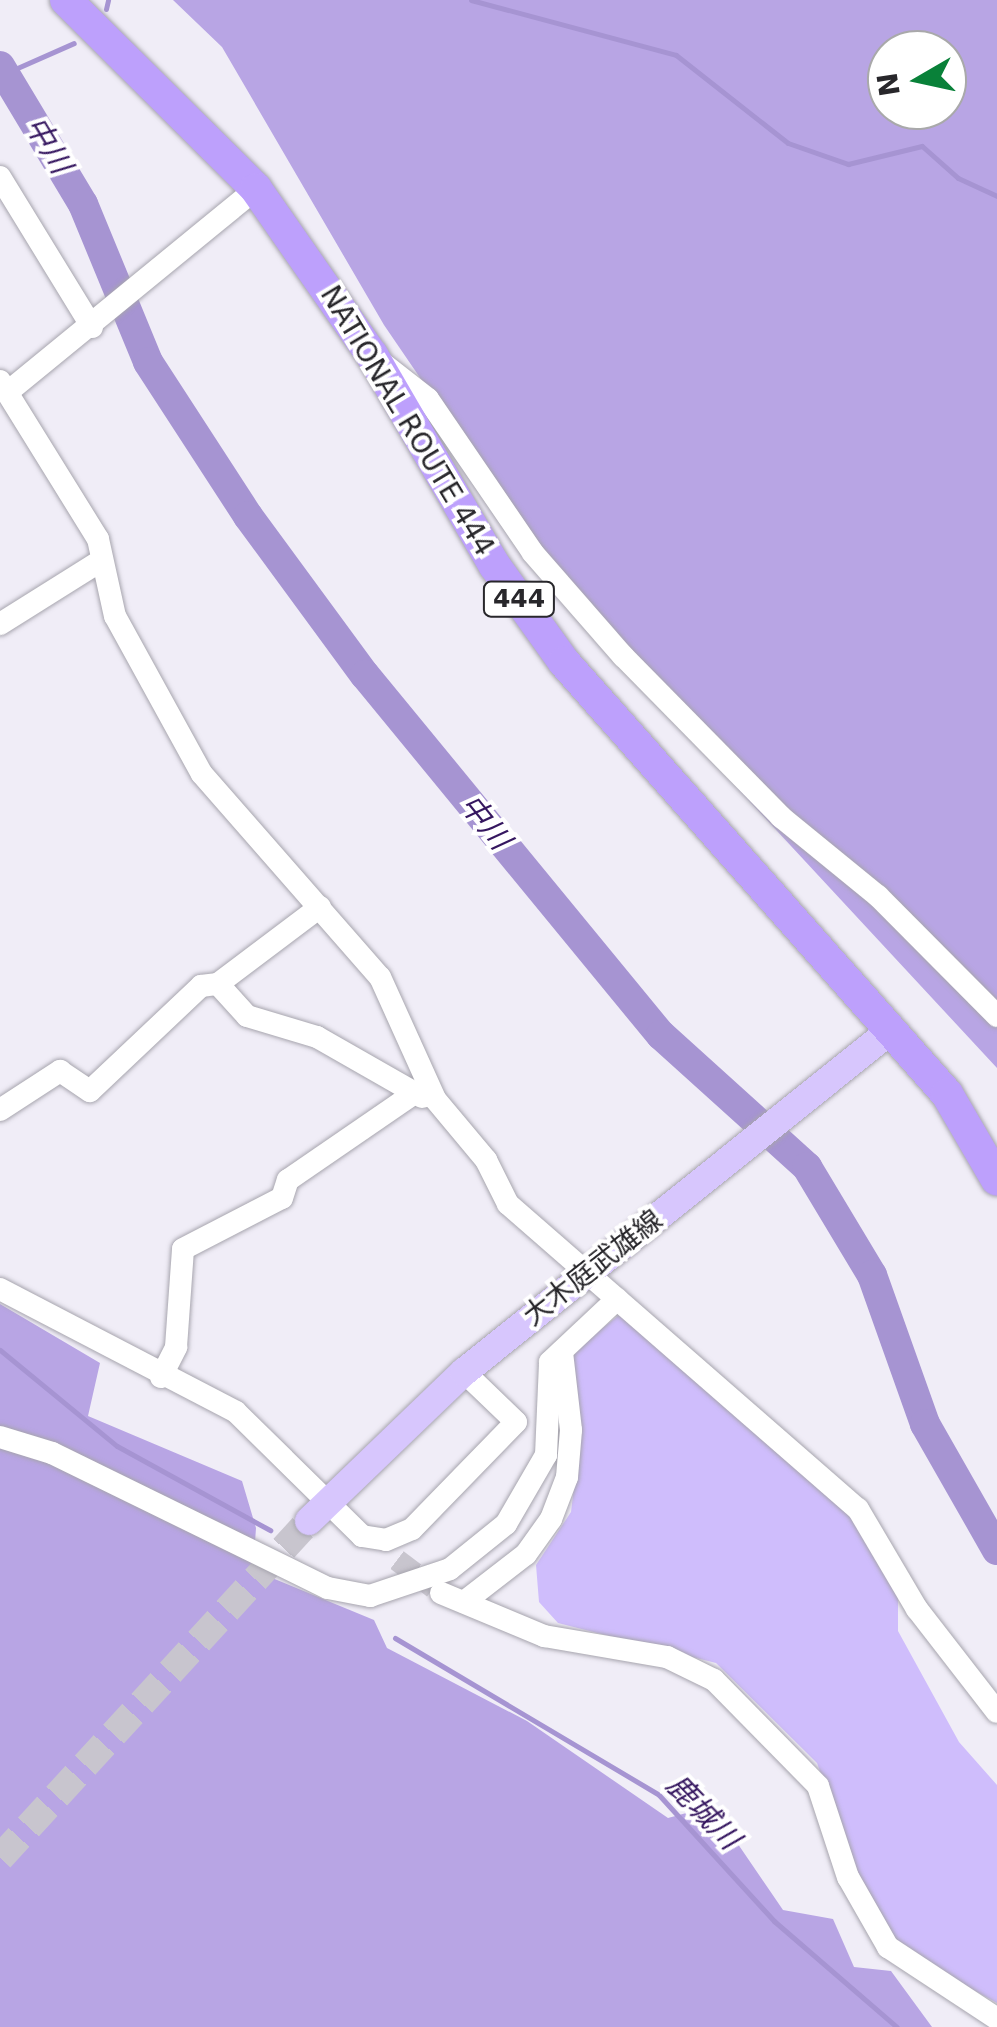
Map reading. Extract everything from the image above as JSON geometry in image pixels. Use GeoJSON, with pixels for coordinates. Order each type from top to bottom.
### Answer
{"type":"FeatureCollection","features":[{"type":"Feature","properties":{"kind":"highway","name":"NATIONAL ROUTE 444"},"geometry":{"type":"LineString","coordinates":[[66,0],[256,189],[372,355],[495,566],[564,662],[947,1094],[997,1180]]}},
{"type":"Feature","properties":{"kind":"main road","name":"大木庭武雄線"},"geometry":{"type":"LineString","coordinates":[[318,1512],[464,1372],[890,1031]]}},
{"type":"Feature","properties":{"kind":"street"},"geometry":{"type":"LineString","coordinates":[[0,176],[92,327]]}},
{"type":"Feature","properties":{"kind":"street"},"geometry":{"type":"LineString","coordinates":[[256,189],[175,262],[92,327],[5,386],[76,499],[102,560],[115,616],[202,774],[380,977],[436,1099],[486,1160],[508,1204],[556,1253],[587,1270],[858,1509],[918,1609],[997,1712]]}},
{"type":"Feature","properties":{"kind":"street"},"geometry":{"type":"LineString","coordinates":[[372,355],[428,398],[533,553],[623,656],[780,816],[878,896],[997,1016]]}},
{"type":"Feature","properties":{"kind":"street"},"geometry":{"type":"LineString","coordinates":[[0,624],[102,560]]}},
{"type":"Feature","properties":{"kind":"street"},"geometry":{"type":"LineString","coordinates":[[0,1110],[60,1072],[90,1091],[202,986],[218,984],[320,907]]}},
{"type":"Feature","properties":{"kind":"street"},"geometry":{"type":"LineString","coordinates":[[218,984],[247,1016],[317,1037],[410,1096],[436,1099]]}},
{"type":"Feature","properties":{"kind":"street"},"geometry":{"type":"LineString","coordinates":[[161,1377],[176,1347],[182,1250],[282,1198],[288,1180],[410,1096]]}},
{"type":"Feature","properties":{"kind":"street"},"geometry":{"type":"LineString","coordinates":[[0,1290],[161,1377],[236,1412],[318,1512],[391,1550],[516,1422],[551,1416]]}},
{"type":"Feature","properties":{"kind":"street"},"geometry":{"type":"LineString","coordinates":[[0,1437],[52,1453],[328,1588],[370,1596],[410,1586],[480,1551],[530,1490],[551,1416],[550,1362],[618,1299]]}},
{"type":"Feature","properties":{"kind":"street"},"geometry":{"type":"LineString","coordinates":[[464,1602],[526,1554],[551,1519],[567,1478],[570,1430],[562,1352]]}},
{"type":"Feature","properties":{"kind":"street"},"geometry":{"type":"LineString","coordinates":[[464,1372],[516,1422]]}},
{"type":"Feature","properties":{"kind":"street"},"geometry":{"type":"LineString","coordinates":[[441,1593],[544,1636],[668,1657],[714,1680],[818,1786],[848,1877],[888,1947],[997,2019]]}},
{"type":"Feature","properties":{"kind":"shaded area"},"geometry":{"type":"Polygon","coordinates":[[[173,0],[997,0],[997,1068],[597,637],[384,325],[222,47],[173,0]]]}},
{"type":"Feature","properties":{"kind":"shaded area"},"geometry":{"type":"Polygon","coordinates":[[[0,1304],[100,1363],[88,1416],[242,1481],[256,1528],[253,1570],[374,1620],[387,1648],[527,1721],[668,1818],[712,1806],[783,1910],[833,1919],[854,1967],[891,1971],[932,2027],[0,2027],[0,1304]]]}},
{"type":"Feature","properties":{"kind":"shaded area"},"geometry":{"type":"Polygon","coordinates":[[[623,1312],[856,1520],[898,1593],[898,1631],[959,1742],[997,1785],[997,2003],[896,1947],[859,1879],[817,1763],[716,1663],[558,1623],[539,1602],[536,1565],[571,1512],[581,1430],[571,1353],[623,1312]]]}},
{"type":"Feature","properties":{"kind":"waterway"},"geometry":{"type":"LineString","coordinates":[[106,9],[108,0]]}},
{"type":"Feature","properties":{"kind":"waterway"},"geometry":{"type":"LineString","coordinates":[[471,0],[676,55],[788,143],[848,164],[922,146],[958,178],[997,196]]}},
{"type":"Feature","properties":{"kind":"waterway"},"geometry":{"type":"LineString","coordinates":[[6,73],[74,43]]}},
{"type":"Feature","properties":{"kind":"waterway","name":"中川"},"geometry":{"type":"LineString","coordinates":[[0,66],[83,204],[148,362],[248,516],[365,675],[661,1035],[807,1167],[872,1275],[925,1424],[997,1550]]}},
{"type":"Feature","properties":{"kind":"waterway","name":"鹿城川"},"geometry":{"type":"LineString","coordinates":[[0,1350],[117,1446],[270,1530]]}},
{"type":"Feature","properties":{"kind":"waterway","name":"鹿城川"},"geometry":{"type":"LineString","coordinates":[[395,1638],[659,1795],[774,1921],[897,2027]]}},
{"type":"Feature","properties":{"kind":"tunnel"},"geometry":{"type":"LineString","coordinates":[[0,1858],[309,1521]]}},
{"type":"Feature","properties":{"kind":"tunnel"},"geometry":{"type":"LineString","coordinates":[[397,1560],[434,1588]]}}]}
